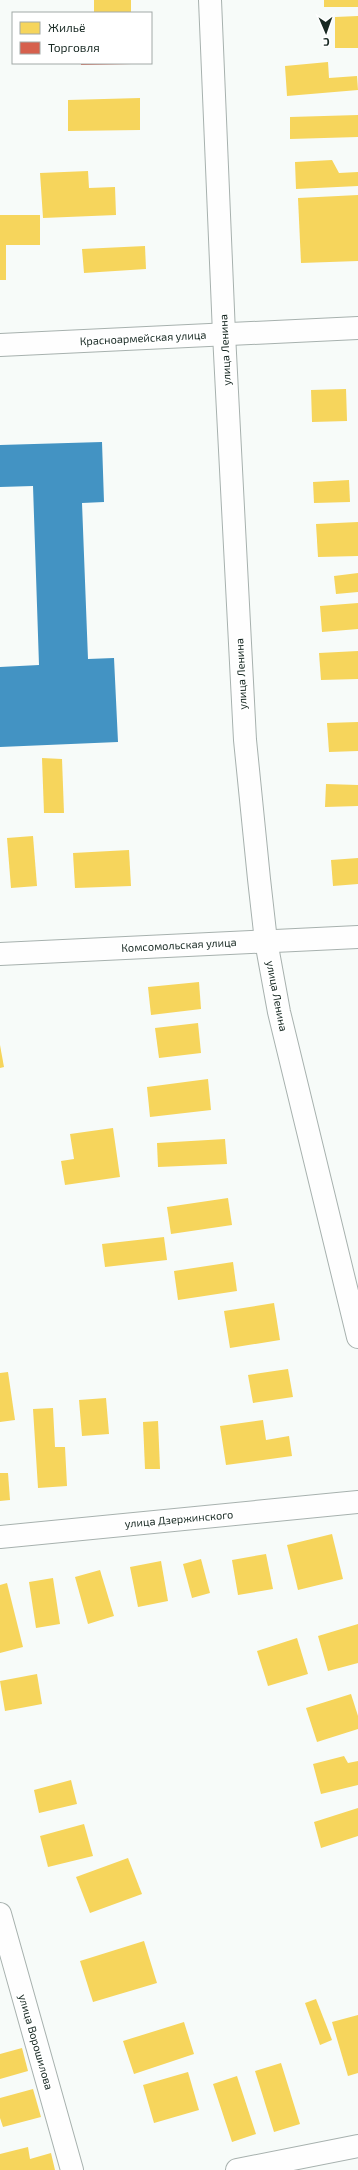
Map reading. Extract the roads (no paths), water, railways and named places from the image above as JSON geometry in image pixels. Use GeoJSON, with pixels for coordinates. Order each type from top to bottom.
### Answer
{"type":"FeatureCollection","features":[{"type":"Feature","properties":{"kind":"street","name":"улица Ленина"},"geometry":{"type":"LineString","coordinates":[[210,0],[224,334],[245,740],[266,941],[279,1012],[358,1337]]}},
{"type":"Feature","properties":{"kind":"street","name":"Красноармейская улица"},"geometry":{"type":"LineString","coordinates":[[0,345],[358,328]]}},
{"type":"Feature","properties":{"kind":"street","name":"Комсомольская улица"},"geometry":{"type":"LineString","coordinates":[[0,954],[358,937]]}},
{"type":"Feature","properties":{"kind":"street","name":"улица Дзержинского"},"geometry":{"type":"LineString","coordinates":[[0,1536],[358,1502]]}},
{"type":"Feature","properties":{"kind":"street","name":"улица Ворошилова"},"geometry":{"type":"LineString","coordinates":[[0,1914],[72,2170]]}},
{"type":"Feature","properties":{"kind":"street"},"geometry":{"type":"LineString","coordinates":[[237,2170],[358,2146]]}}]}
